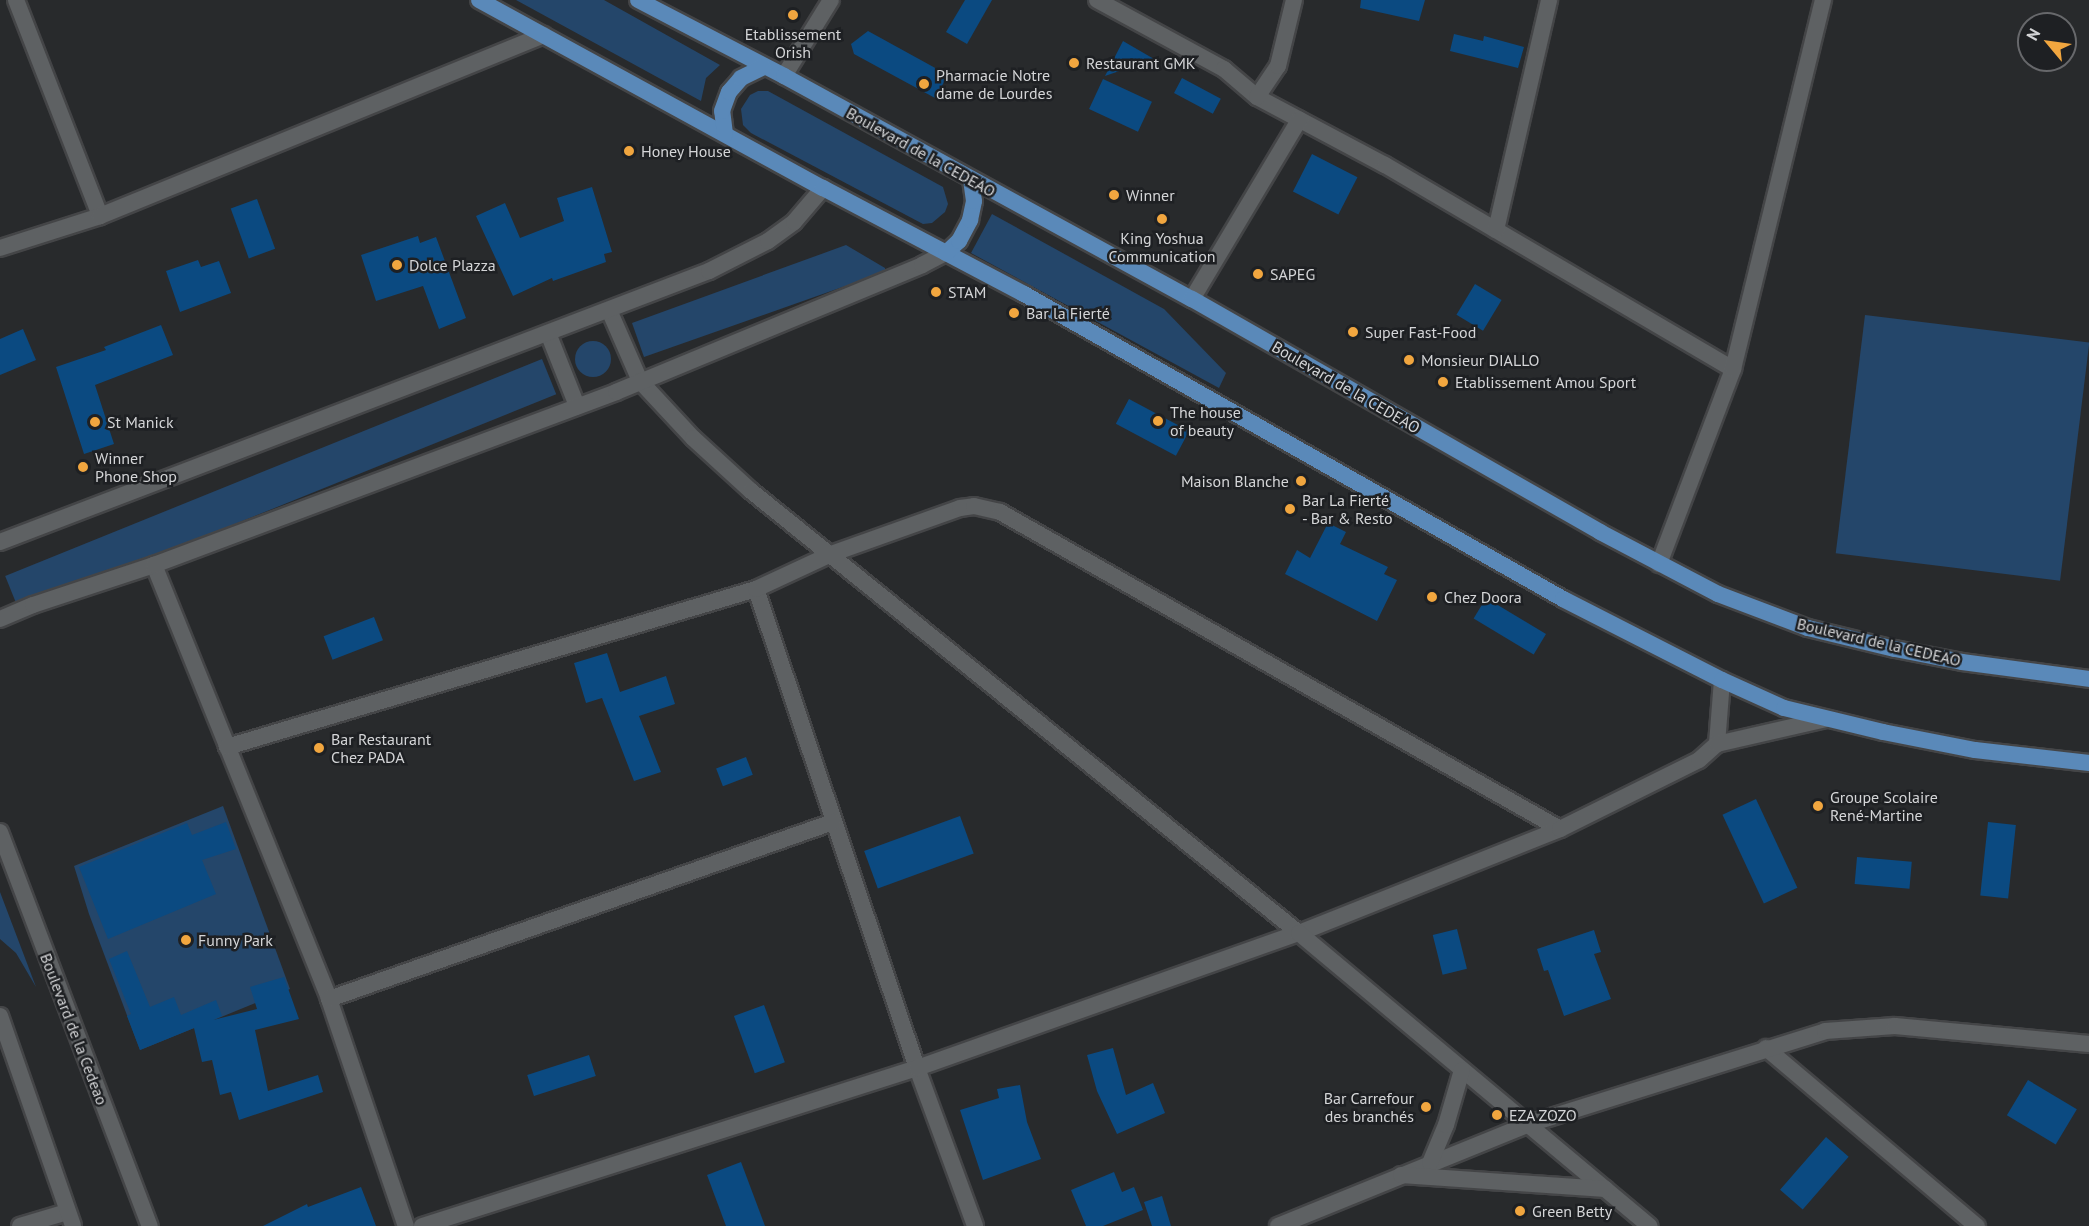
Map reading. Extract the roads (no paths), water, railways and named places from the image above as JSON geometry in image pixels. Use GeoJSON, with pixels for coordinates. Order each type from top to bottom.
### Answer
{"type":"FeatureCollection","features":[{"type":"Feature","properties":{"kind":"main road"},"geometry":{"type":"LineString","coordinates":[[479,0],[823,188],[1024,294],[1563,599],[1722,680],[1784,708],[1826,718],[1975,750],[2089,763]]}},
{"type":"Feature","properties":{"kind":"main road","name":"Boulevard de la CEDEAO"},"geometry":{"type":"LineString","coordinates":[[638,0],[784,76],[1192,299],[1659,564],[1718,594],[1808,628],[1962,662],[2089,679]]}},
{"type":"Feature","properties":{"kind":"main road"},"geometry":{"type":"LineString","coordinates":[[725,134],[722,111],[729,92],[741,78],[764,67]]}},
{"type":"Feature","properties":{"kind":"main road"},"geometry":{"type":"LineString","coordinates":[[946,253],[959,241],[970,220],[974,201],[971,180]]}},
{"type":"Feature","properties":{"kind":"street"},"geometry":{"type":"LineString","coordinates":[[16,0],[100,216]]}},
{"type":"Feature","properties":{"kind":"street"},"geometry":{"type":"LineString","coordinates":[[784,76],[831,0]]}},
{"type":"Feature","properties":{"kind":"street"},"geometry":{"type":"LineString","coordinates":[[1097,0],[1224,69],[1257,97],[1496,230],[1733,369]]}},
{"type":"Feature","properties":{"kind":"street"},"geometry":{"type":"LineString","coordinates":[[1257,97],[1278,66],[1294,0]]}},
{"type":"Feature","properties":{"kind":"street"},"geometry":{"type":"LineString","coordinates":[[1496,230],[1549,0]]}},
{"type":"Feature","properties":{"kind":"street"},"geometry":{"type":"LineString","coordinates":[[1659,564],[1733,369],[1823,0]]}},
{"type":"Feature","properties":{"kind":"street"},"geometry":{"type":"LineString","coordinates":[[0,248],[100,216],[543,35]]}},
{"type":"Feature","properties":{"kind":"street"},"geometry":{"type":"LineString","coordinates":[[1192,299],[1299,120]]}},
{"type":"Feature","properties":{"kind":"street"},"geometry":{"type":"LineString","coordinates":[[0,542],[709,271],[768,241],[794,222],[823,188]]}},
{"type":"Feature","properties":{"kind":"street"},"geometry":{"type":"LineString","coordinates":[[0,619],[33,605],[154,565],[578,406],[922,265],[946,253]]}},
{"type":"Feature","properties":{"kind":"street"},"geometry":{"type":"LineString","coordinates":[[609,310],[640,381],[693,438],[751,491],[1299,933],[1650,1226]]}},
{"type":"Feature","properties":{"kind":"street"},"geometry":{"type":"LineString","coordinates":[[548,333],[578,406]]}},
{"type":"Feature","properties":{"kind":"street"},"geometry":{"type":"LineString","coordinates":[[227,747],[756,589],[831,554],[960,508],[974,506],[1000,512],[1560,829]]}},
{"type":"Feature","properties":{"kind":"street"},"geometry":{"type":"LineString","coordinates":[[154,565],[329,999],[406,1226]]}},
{"type":"Feature","properties":{"kind":"street"},"geometry":{"type":"LineString","coordinates":[[756,589],[832,822],[917,1068],[975,1226]]}},
{"type":"Feature","properties":{"kind":"street"},"geometry":{"type":"LineString","coordinates":[[1717,744],[1722,680]]}},
{"type":"Feature","properties":{"kind":"street"},"geometry":{"type":"LineString","coordinates":[[422,1226],[917,1068],[1299,933],[1560,829],[1699,760],[1717,744],[1826,718]]}},
{"type":"Feature","properties":{"kind":"street"},"geometry":{"type":"LineString","coordinates":[[329,999],[832,822]]}},
{"type":"Feature","properties":{"kind":"street","name":"Boulevard de la Cedeao"},"geometry":{"type":"LineString","coordinates":[[0,832],[150,1226]]}},
{"type":"Feature","properties":{"kind":"street"},"geometry":{"type":"LineString","coordinates":[[0,1016],[70,1219],[20,1226]]}},
{"type":"Feature","properties":{"kind":"street"},"geometry":{"type":"LineString","coordinates":[[1278,1226],[1528,1124],[1825,1031],[1894,1026],[2089,1044]]}},
{"type":"Feature","properties":{"kind":"street"},"geometry":{"type":"LineString","coordinates":[[1766,1048],[1977,1226]]}},
{"type":"Feature","properties":{"kind":"street"},"geometry":{"type":"LineString","coordinates":[[1430,1163],[1446,1125],[1462,1070]]}},
{"type":"Feature","properties":{"kind":"street"},"geometry":{"type":"LineString","coordinates":[[1401,1175],[1606,1189]]}},
{"type":"Feature","properties":{"kind":"place","name":"Etablissement Orish"},"geometry":{"type":"Point","coordinates":[793,15]}},
{"type":"Feature","properties":{"kind":"place","name":"Restaurant GMK"},"geometry":{"type":"Point","coordinates":[1074,63]}},
{"type":"Feature","properties":{"kind":"place","name":"Pharmacie Notre dame de Lourdes"},"geometry":{"type":"Point","coordinates":[924,84]}},
{"type":"Feature","properties":{"kind":"place","name":"Honey House"},"geometry":{"type":"Point","coordinates":[629,151]}},
{"type":"Feature","properties":{"kind":"place","name":"Winner"},"geometry":{"type":"Point","coordinates":[1114,195]}},
{"type":"Feature","properties":{"kind":"place","name":"King Yoshua Communication"},"geometry":{"type":"Point","coordinates":[1162,219]}},
{"type":"Feature","properties":{"kind":"place","name":"Dolce Plazza"},"geometry":{"type":"Point","coordinates":[397,265]}},
{"type":"Feature","properties":{"kind":"place","name":"SAPEG"},"geometry":{"type":"Point","coordinates":[1258,274]}},
{"type":"Feature","properties":{"kind":"place","name":"STAM"},"geometry":{"type":"Point","coordinates":[936,292]}},
{"type":"Feature","properties":{"kind":"place","name":"Bar la Fierté"},"geometry":{"type":"Point","coordinates":[1014,313]}},
{"type":"Feature","properties":{"kind":"place","name":"Super Fast-Food"},"geometry":{"type":"Point","coordinates":[1353,332]}},
{"type":"Feature","properties":{"kind":"place","name":"Monsieur DIALLO"},"geometry":{"type":"Point","coordinates":[1409,360]}},
{"type":"Feature","properties":{"kind":"place","name":"Etablissement Amou Sport"},"geometry":{"type":"Point","coordinates":[1443,382]}},
{"type":"Feature","properties":{"kind":"place","name":"The house of beauty"},"geometry":{"type":"Point","coordinates":[1158,421]}},
{"type":"Feature","properties":{"kind":"place","name":"St Manick"},"geometry":{"type":"Point","coordinates":[95,422]}},
{"type":"Feature","properties":{"kind":"place","name":"Winner Phone Shop"},"geometry":{"type":"Point","coordinates":[83,467]}},
{"type":"Feature","properties":{"kind":"place","name":"Maison Blanche"},"geometry":{"type":"Point","coordinates":[1301,481]}},
{"type":"Feature","properties":{"kind":"place","name":"Bar La Fierté - Bar & Resto"},"geometry":{"type":"Point","coordinates":[1290,509]}},
{"type":"Feature","properties":{"kind":"place","name":"Chez Doora"},"geometry":{"type":"Point","coordinates":[1432,597]}},
{"type":"Feature","properties":{"kind":"place","name":"Bar Restaurant Chez PADA"},"geometry":{"type":"Point","coordinates":[319,748]}},
{"type":"Feature","properties":{"kind":"place","name":"Groupe Scolaire René-Martine"},"geometry":{"type":"Point","coordinates":[1818,806]}},
{"type":"Feature","properties":{"kind":"place","name":"Funny Park"},"geometry":{"type":"Point","coordinates":[186,940]}},
{"type":"Feature","properties":{"kind":"place","name":"Bar Carrefour des branchés"},"geometry":{"type":"Point","coordinates":[1426,1107]}},
{"type":"Feature","properties":{"kind":"place","name":"EZA ZOZO"},"geometry":{"type":"Point","coordinates":[1497,1115]}},
{"type":"Feature","properties":{"kind":"place","name":"Green Betty"},"geometry":{"type":"Point","coordinates":[1520,1211]}}]}
